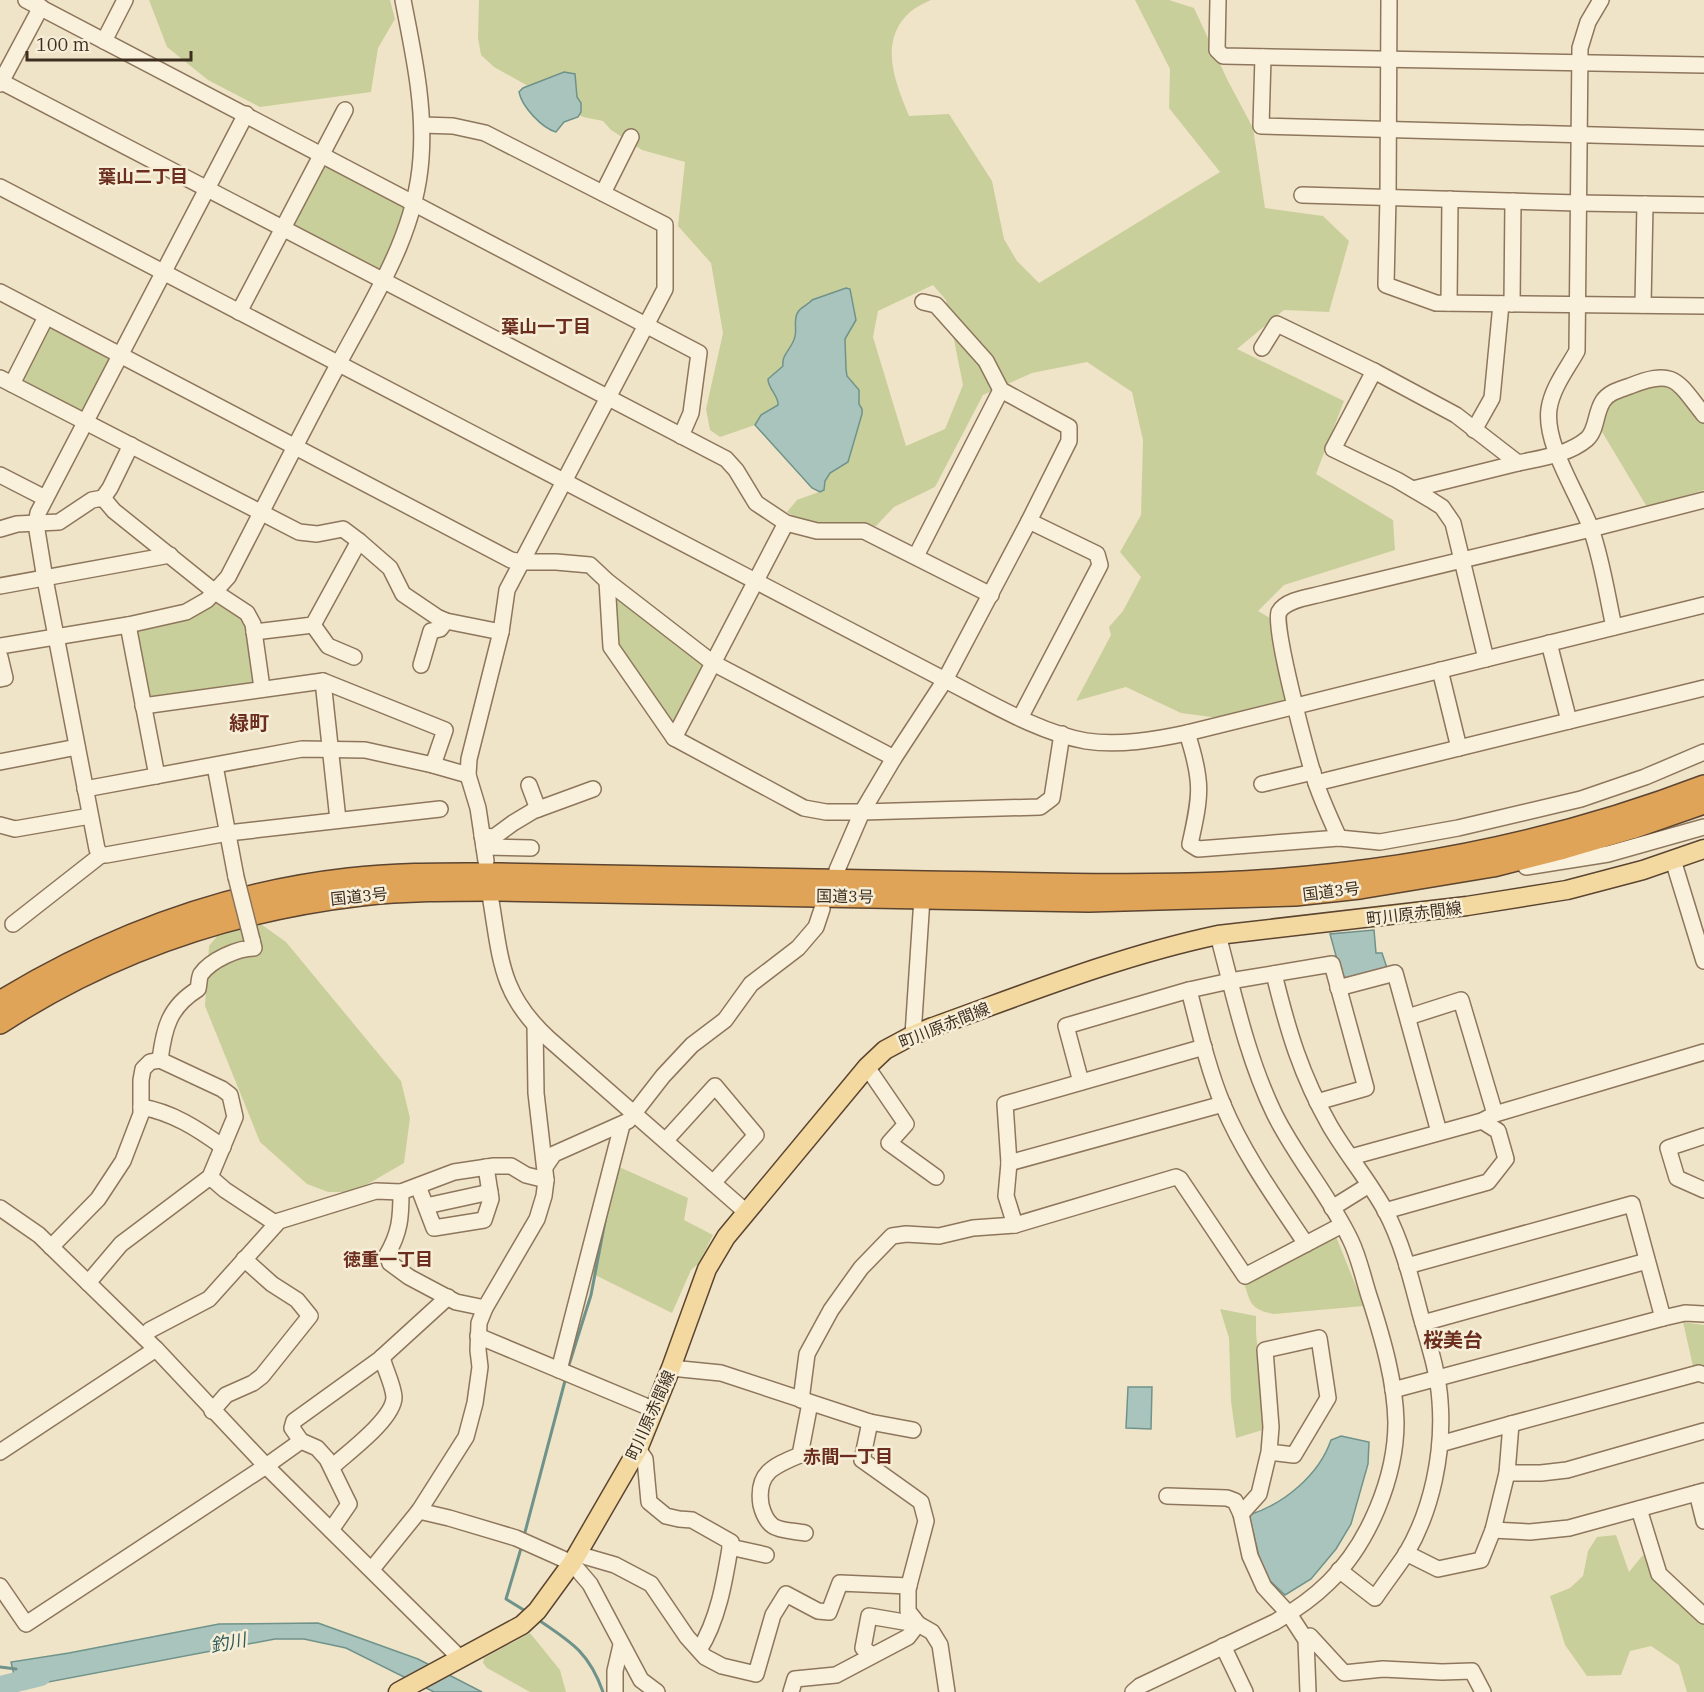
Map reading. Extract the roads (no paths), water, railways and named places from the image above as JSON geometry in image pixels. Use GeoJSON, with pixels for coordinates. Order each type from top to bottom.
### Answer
{"type":"FeatureCollection","features":[{"type":"Feature","properties":{"kind":"highway","name":"国道3号"},"geometry":{"type":"LineString","coordinates":[[0,1002],[54,970],[109,944],[186,914],[273,891],[349,879],[426,874],[499,874],[1175,884],[1295,878],[1367,870],[1490,850],[1605,819],[1704,786]]}},
{"type":"Feature","properties":{"kind":"highway","name":"国道3号"},"geometry":{"type":"LineString","coordinates":[[0,1023],[75,979],[165,940],[273,909],[362,895],[420,891],[496,890],[1089,901],[1295,895],[1429,878],[1493,866],[1632,828],[1704,803]]}},
{"type":"Feature","properties":{"kind":"main road","name":"町川原赤間線"},"geometry":{"type":"LineString","coordinates":[[398,1692],[522,1625],[537,1611],[575,1558],[638,1449],[655,1410],[707,1269],[726,1237],[745,1211],[867,1067],[885,1050],[912,1035],[1143,953],[1218,935],[1402,915],[1514,899],[1578,887],[1704,849]]}},
{"type":"Feature","properties":{"kind":"street"},"geometry":{"type":"LineString","coordinates":[[26,0],[699,354],[691,412],[681,436]]}},
{"type":"Feature","properties":{"kind":"street"},"geometry":{"type":"LineString","coordinates":[[104,41],[125,0]]}},
{"type":"Feature","properties":{"kind":"street"},"geometry":{"type":"LineString","coordinates":[[0,646],[128,625],[186,612],[207,600],[228,577],[339,363],[384,282],[401,244],[414,203],[421,160],[422,125],[420,93],[403,0]]}},
{"type":"Feature","properties":{"kind":"street"},"geometry":{"type":"LineString","coordinates":[[1218,0],[1217,50],[1223,56],[1704,65]]}},
{"type":"Feature","properties":{"kind":"street"},"geometry":{"type":"LineString","coordinates":[[1389,0],[1386,285],[1436,303],[1704,306]]}},
{"type":"Feature","properties":{"kind":"street"},"geometry":{"type":"LineString","coordinates":[[1601,0],[1588,22],[1580,48],[1577,351],[1554,390],[1549,408],[1549,423],[1557,454],[1591,529],[1614,627]]}},
{"type":"Feature","properties":{"kind":"street"},"geometry":{"type":"LineString","coordinates":[[41,8],[0,82],[726,459],[736,470],[756,503],[786,523],[817,531],[864,531],[991,595]]}},
{"type":"Feature","properties":{"kind":"street"},"geometry":{"type":"LineString","coordinates":[[1263,57],[1261,126],[1704,138]]}},
{"type":"Feature","properties":{"kind":"street"},"geometry":{"type":"LineString","coordinates":[[239,312],[345,110]]}},
{"type":"Feature","properties":{"kind":"street"},"geometry":{"type":"LineString","coordinates":[[101,855],[97,849],[90,816],[45,579],[36,524],[38,513],[246,114]]}},
{"type":"Feature","properties":{"kind":"street"},"geometry":{"type":"LineString","coordinates":[[422,125],[453,126],[485,133],[665,225],[665,289],[507,590],[501,632],[469,759],[468,776],[478,807],[484,848]]}},
{"type":"Feature","properties":{"kind":"street"},"geometry":{"type":"LineString","coordinates":[[603,193],[631,137]]}},
{"type":"Feature","properties":{"kind":"street"},"geometry":{"type":"LineString","coordinates":[[0,187],[945,680],[1020,718],[1085,741],[1143,741],[1187,733],[1704,605]]}},
{"type":"Feature","properties":{"kind":"street"},"geometry":{"type":"LineString","coordinates":[[1302,195],[1704,205]]}},
{"type":"Feature","properties":{"kind":"street"},"geometry":{"type":"LineString","coordinates":[[1449,303],[1450,199]]}},
{"type":"Feature","properties":{"kind":"street"},"geometry":{"type":"LineString","coordinates":[[1474,430],[1492,398],[1506,304],[1513,201]]}},
{"type":"Feature","properties":{"kind":"street"},"geometry":{"type":"LineString","coordinates":[[1643,305],[1645,204]]}},
{"type":"Feature","properties":{"kind":"street"},"geometry":{"type":"LineString","coordinates":[[0,292],[511,560],[590,565],[607,581],[713,663],[894,758]]}},
{"type":"Feature","properties":{"kind":"street"},"geometry":{"type":"LineString","coordinates":[[837,870],[862,812],[945,680],[1069,441],[1070,427],[1001,390],[986,361],[936,305],[923,302]]}},
{"type":"Feature","properties":{"kind":"street"},"geometry":{"type":"LineString","coordinates":[[46,317],[6,381],[299,532],[317,534],[343,529],[390,568],[404,594],[436,617],[501,632]]}},
{"type":"Feature","properties":{"kind":"street"},"geometry":{"type":"LineString","coordinates":[[1262,348],[1277,324],[1374,371],[1456,415],[1518,463]]}},
{"type":"Feature","properties":{"kind":"street"},"geometry":{"type":"LineString","coordinates":[[1374,371],[1333,449],[1413,489],[1442,507],[1452,523],[1486,659]]}},
{"type":"Feature","properties":{"kind":"street"},"geometry":{"type":"LineString","coordinates":[[1413,489],[1571,450],[1592,433],[1601,405],[1608,394],[1651,377],[1667,378],[1680,384],[1704,415]]}},
{"type":"Feature","properties":{"kind":"street"},"geometry":{"type":"LineString","coordinates":[[916,556],[1001,390]]}},
{"type":"Feature","properties":{"kind":"street"},"geometry":{"type":"LineString","coordinates":[[0,529],[17,524],[59,522],[92,500],[103,498],[131,445]]}},
{"type":"Feature","properties":{"kind":"street"},"geometry":{"type":"LineString","coordinates":[[0,475],[45,498]]}},
{"type":"Feature","properties":{"kind":"street"},"geometry":{"type":"LineString","coordinates":[[103,498],[114,511],[215,592],[247,613],[253,624],[262,688]]}},
{"type":"Feature","properties":{"kind":"street"},"geometry":{"type":"LineString","coordinates":[[1339,838],[1315,777],[1295,705],[1278,630],[1278,614],[1287,604],[1704,500]]}},
{"type":"Feature","properties":{"kind":"street"},"geometry":{"type":"LineString","coordinates":[[1020,718],[1100,565],[1097,554],[1029,521]]}},
{"type":"Feature","properties":{"kind":"street"},"geometry":{"type":"LineString","coordinates":[[674,738],[786,523]]}},
{"type":"Feature","properties":{"kind":"street"},"geometry":{"type":"LineString","coordinates":[[313,625],[359,540]]}},
{"type":"Feature","properties":{"kind":"street"},"geometry":{"type":"LineString","coordinates":[[0,586],[170,555]]}},
{"type":"Feature","properties":{"kind":"street"},"geometry":{"type":"LineString","coordinates":[[607,581],[611,647],[674,738],[804,808],[826,812],[862,812],[1040,807],[1052,798],[1062,734]]}},
{"type":"Feature","properties":{"kind":"street"},"geometry":{"type":"LineString","coordinates":[[421,666],[431,631],[440,629],[447,621]]}},
{"type":"Feature","properties":{"kind":"street"},"geometry":{"type":"LineString","coordinates":[[128,625],[157,776]]}},
{"type":"Feature","properties":{"kind":"street"},"geometry":{"type":"LineString","coordinates":[[254,632],[313,625]]}},
{"type":"Feature","properties":{"kind":"street"},"geometry":{"type":"LineString","coordinates":[[313,625],[328,646],[354,657]]}},
{"type":"Feature","properties":{"kind":"street"},"geometry":{"type":"LineString","coordinates":[[1550,644],[1569,720]]}},
{"type":"Feature","properties":{"kind":"street"},"geometry":{"type":"LineString","coordinates":[[0,657],[5,678],[0,679]]}},
{"type":"Feature","properties":{"kind":"street"},"geometry":{"type":"LineString","coordinates":[[1440,670],[1459,748]]}},
{"type":"Feature","properties":{"kind":"street"},"geometry":{"type":"LineString","coordinates":[[143,706],[322,681],[445,730],[433,765]]}},
{"type":"Feature","properties":{"kind":"street"},"geometry":{"type":"LineString","coordinates":[[322,681],[338,820]]}},
{"type":"Feature","properties":{"kind":"street"},"geometry":{"type":"LineString","coordinates":[[1262,784],[1315,777],[1459,748],[1704,688]]}},
{"type":"Feature","properties":{"kind":"street"},"geometry":{"type":"LineString","coordinates":[[1187,733],[1200,782],[1198,806],[1190,844],[1198,849],[1339,838],[1380,842],[1458,828],[1581,799],[1645,777],[1704,752]]}},
{"type":"Feature","properties":{"kind":"street"},"geometry":{"type":"LineString","coordinates":[[0,762],[77,747]]}},
{"type":"Feature","properties":{"kind":"street"},"geometry":{"type":"LineString","coordinates":[[86,789],[302,749],[330,748],[365,750],[433,765],[468,776]]}},
{"type":"Feature","properties":{"kind":"street"},"geometry":{"type":"LineString","coordinates":[[160,1060],[164,1033],[170,1016],[184,997],[198,989],[201,975],[225,954],[245,948],[254,948],[236,877],[214,766]]}},
{"type":"Feature","properties":{"kind":"street"},"geometry":{"type":"LineString","coordinates":[[529,784],[538,809]]}},
{"type":"Feature","properties":{"kind":"street"},"geometry":{"type":"LineString","coordinates":[[484,848],[513,822],[538,809],[593,789]]}},
{"type":"Feature","properties":{"kind":"street"},"geometry":{"type":"LineString","coordinates":[[13,924],[101,855],[228,833],[440,809]]}},
{"type":"Feature","properties":{"kind":"street"},"geometry":{"type":"LineString","coordinates":[[0,825],[15,829],[90,816]]}},
{"type":"Feature","properties":{"kind":"street"},"geometry":{"type":"LineString","coordinates":[[1429,878],[1608,854],[1704,827]]}},
{"type":"Feature","properties":{"kind":"street"},"geometry":{"type":"LineString","coordinates":[[484,848],[531,848]]}},
{"type":"Feature","properties":{"kind":"street"},"geometry":{"type":"LineString","coordinates":[[1673,860],[1700,934],[1704,961]]}},
{"type":"Feature","properties":{"kind":"street"},"geometry":{"type":"LineString","coordinates":[[912,1035],[922,898]]}},
{"type":"Feature","properties":{"kind":"street"},"geometry":{"type":"LineString","coordinates":[[491,901],[501,965],[513,997],[535,1026],[745,1211]]}},
{"type":"Feature","properties":{"kind":"street"},"geometry":{"type":"LineString","coordinates":[[546,1173],[554,1154],[622,1125],[634,1114],[663,1076],[692,1045],[725,1020],[751,984],[798,948],[816,927],[822,909]]}},
{"type":"Feature","properties":{"kind":"street"},"geometry":{"type":"LineString","coordinates":[[1133,1692],[1140,1686],[1156,1686],[1223,1646],[1289,1614],[1329,1582],[1369,1527],[1387,1480],[1393,1451],[1396,1422],[1393,1390],[1377,1321],[1352,1242],[1300,1159],[1274,1112],[1253,1060],[1218,935]]}},
{"type":"Feature","properties":{"kind":"street"},"geometry":{"type":"LineString","coordinates":[[1081,1082],[1066,1026],[1189,990],[1332,964],[1366,1088],[1317,1102]]}},
{"type":"Feature","properties":{"kind":"street"},"geometry":{"type":"LineString","coordinates":[[1338,988],[1395,973],[1439,1132]]}},
{"type":"Feature","properties":{"kind":"street"},"geometry":{"type":"LineString","coordinates":[[1274,974],[1297,1059],[1332,1129],[1385,1211],[1407,1266],[1437,1379],[1440,1401],[1440,1444],[1430,1496],[1420,1524],[1406,1552],[1375,1598],[1339,1570]]}},
{"type":"Feature","properties":{"kind":"street"},"geometry":{"type":"LineString","coordinates":[[1189,990],[1204,1047],[1223,1104],[1243,1147],[1306,1244]]}},
{"type":"Feature","properties":{"kind":"street"},"geometry":{"type":"LineString","coordinates":[[1385,1211],[1488,1182],[1506,1160],[1498,1131],[1489,1118],[1461,1000],[1408,1017]]}},
{"type":"Feature","properties":{"kind":"street"},"geometry":{"type":"LineString","coordinates":[[372,1569],[419,1511],[466,1437],[476,1402],[480,1367],[479,1323],[485,1308],[537,1219],[544,1196],[546,1173],[536,1093],[535,1026]]}},
{"type":"Feature","properties":{"kind":"street"},"geometry":{"type":"LineString","coordinates":[[1015,1225],[1006,1196],[1009,1163],[1005,1104],[1204,1047]]}},
{"type":"Feature","properties":{"kind":"street"},"geometry":{"type":"LineString","coordinates":[[1351,1157],[1489,1118],[1704,1052]]}},
{"type":"Feature","properties":{"kind":"street"},"geometry":{"type":"LineString","coordinates":[[51,1247],[98,1199],[123,1161],[141,1114],[143,1069],[150,1062],[160,1060],[230,1095],[235,1117],[210,1177],[121,1244],[88,1283]]}},
{"type":"Feature","properties":{"kind":"street"},"geometry":{"type":"LineString","coordinates":[[867,1067],[906,1124],[889,1143],[936,1177]]}},
{"type":"Feature","properties":{"kind":"street"},"geometry":{"type":"LineString","coordinates":[[666,1140],[715,1086],[756,1135],[713,1183]]}},
{"type":"Feature","properties":{"kind":"street"},"geometry":{"type":"LineString","coordinates":[[1009,1163],[1223,1104]]}},
{"type":"Feature","properties":{"kind":"street"},"geometry":{"type":"LineString","coordinates":[[141,1107],[160,1110],[196,1127],[223,1147]]}},
{"type":"Feature","properties":{"kind":"street"},"geometry":{"type":"LineString","coordinates":[[559,1370],[622,1125]]}},
{"type":"Feature","properties":{"kind":"street"},"geometry":{"type":"LineString","coordinates":[[1704,1136],[1668,1148],[1677,1178],[1704,1190]]}},
{"type":"Feature","properties":{"kind":"street"},"geometry":{"type":"LineString","coordinates":[[144,1337],[150,1330],[209,1299],[279,1221],[376,1191],[401,1192],[454,1172],[511,1166],[526,1175],[546,1173]]}},
{"type":"Feature","properties":{"kind":"street"},"geometry":{"type":"LineString","coordinates":[[418,1186],[434,1228],[484,1220],[491,1199],[486,1167]]}},
{"type":"Feature","properties":{"kind":"street"},"geometry":{"type":"LineString","coordinates":[[210,1177],[225,1190],[272,1221]]}},
{"type":"Feature","properties":{"kind":"street"},"geometry":{"type":"LineString","coordinates":[[805,1533],[775,1527],[768,1521],[763,1513],[760,1486],[765,1475],[800,1455],[806,1401],[807,1353],[831,1310],[861,1268],[891,1236],[906,1234],[939,1236],[974,1228],[1015,1225],[1176,1177],[1180,1179],[1245,1276],[1342,1225]]}},
{"type":"Feature","properties":{"kind":"street"},"geometry":{"type":"LineString","coordinates":[[1332,1208],[1369,1185]]}},
{"type":"Feature","properties":{"kind":"street"},"geometry":{"type":"LineString","coordinates":[[401,1192],[401,1219],[396,1239],[387,1255],[390,1263],[409,1277],[456,1302],[485,1308]]}},
{"type":"Feature","properties":{"kind":"street"},"geometry":{"type":"LineString","coordinates":[[426,1206],[490,1192]]}},
{"type":"Feature","properties":{"kind":"street"},"geometry":{"type":"LineString","coordinates":[[1407,1266],[1632,1204],[1663,1318]]}},
{"type":"Feature","properties":{"kind":"street"},"geometry":{"type":"LineString","coordinates":[[0,1208],[31,1228],[144,1337],[266,1466],[461,1659]]}},
{"type":"Feature","properties":{"kind":"street"},"geometry":{"type":"LineString","coordinates":[[212,1411],[226,1395],[253,1383],[262,1376],[310,1316],[297,1300],[272,1284],[244,1259]]}},
{"type":"Feature","properties":{"kind":"street"},"geometry":{"type":"LineString","coordinates":[[1423,1323],[1647,1261]]}},
{"type":"Feature","properties":{"kind":"street"},"geometry":{"type":"LineString","coordinates":[[331,1530],[349,1504],[327,1459],[317,1448],[301,1441],[292,1428],[294,1421],[382,1357],[448,1297]]}},
{"type":"Feature","properties":{"kind":"street"},"geometry":{"type":"LineString","coordinates":[[1393,1390],[1685,1312],[1704,1314]]}},
{"type":"Feature","properties":{"kind":"street"},"geometry":{"type":"LineString","coordinates":[[478,1336],[655,1410]]}},
{"type":"Feature","properties":{"kind":"street"},"geometry":{"type":"LineString","coordinates":[[1241,1514],[1259,1494],[1269,1452],[1271,1427],[1265,1350],[1319,1338],[1328,1398],[1294,1455],[1269,1452]]}},
{"type":"Feature","properties":{"kind":"street"},"geometry":{"type":"LineString","coordinates":[[0,1452],[156,1349]]}},
{"type":"Feature","properties":{"kind":"street"},"geometry":{"type":"LineString","coordinates":[[332,1467],[376,1427],[392,1404],[393,1386],[382,1357]]}},
{"type":"Feature","properties":{"kind":"street"},"geometry":{"type":"LineString","coordinates":[[671,1368],[721,1373],[870,1422],[913,1430]]}},
{"type":"Feature","properties":{"kind":"street"},"geometry":{"type":"LineString","coordinates":[[1440,1444],[1699,1373],[1704,1375]]}},
{"type":"Feature","properties":{"kind":"street"},"geometry":{"type":"LineString","coordinates":[[870,1422],[862,1460],[921,1502],[926,1521],[909,1586],[908,1611],[916,1621],[932,1632],[940,1645],[947,1692]]}},
{"type":"Feature","properties":{"kind":"street"},"geometry":{"type":"LineString","coordinates":[[1406,1552],[1438,1569],[1481,1560],[1493,1530],[1507,1473],[1511,1424]]}},
{"type":"Feature","properties":{"kind":"street"},"geometry":{"type":"LineString","coordinates":[[1507,1473],[1567,1470],[1704,1431]]}},
{"type":"Feature","properties":{"kind":"street"},"geometry":{"type":"LineString","coordinates":[[0,1586],[26,1624],[301,1441]]}},
{"type":"Feature","properties":{"kind":"street"},"geometry":{"type":"LineString","coordinates":[[638,1449],[645,1460],[649,1502],[666,1516],[692,1520],[731,1542],[723,1587],[705,1640],[699,1650]]}},
{"type":"Feature","properties":{"kind":"street"},"geometry":{"type":"LineString","coordinates":[[1493,1530],[1530,1532],[1569,1528],[1701,1492],[1704,1521]]}},
{"type":"Feature","properties":{"kind":"street"},"geometry":{"type":"LineString","coordinates":[[1167,1496],[1227,1498],[1235,1501],[1241,1514],[1250,1556],[1264,1587],[1289,1614],[1306,1640],[1308,1692]]}},
{"type":"Feature","properties":{"kind":"street"},"geometry":{"type":"LineString","coordinates":[[1639,1509],[1659,1574],[1704,1616]]}},
{"type":"Feature","properties":{"kind":"street"},"geometry":{"type":"LineString","coordinates":[[419,1511],[516,1538],[575,1558],[615,1565],[651,1584],[687,1637],[705,1657],[722,1666],[756,1674],[773,1615],[786,1594],[819,1611],[830,1612],[840,1583],[909,1586]]}},
{"type":"Feature","properties":{"kind":"street"},"geometry":{"type":"LineString","coordinates":[[730,1547],[766,1555]]}},
{"type":"Feature","properties":{"kind":"street"},"geometry":{"type":"LineString","coordinates":[[575,1558],[641,1680],[657,1692]]}},
{"type":"Feature","properties":{"kind":"street"},"geometry":{"type":"LineString","coordinates":[[872,1655],[863,1648],[869,1616],[904,1623],[916,1621]]}},
{"type":"Feature","properties":{"kind":"street"},"geometry":{"type":"LineString","coordinates":[[791,1692],[795,1679],[836,1675],[889,1648],[908,1637],[916,1621]]}},
{"type":"Feature","properties":{"kind":"street"},"geometry":{"type":"LineString","coordinates":[[1306,1640],[1310,1636],[1344,1673],[1383,1669],[1472,1671],[1483,1692]]}},
{"type":"Feature","properties":{"kind":"street"},"geometry":{"type":"LineString","coordinates":[[615,1692],[615,1671],[621,1644]]}},
{"type":"Feature","properties":{"kind":"street"},"geometry":{"type":"LineString","coordinates":[[1223,1646],[1245,1692]]}},
{"type":"Feature","properties":{"kind":"water"},"geometry":{"type":"Polygon","coordinates":[[[564,72],[575,74],[581,112],[578,117],[564,122],[556,132],[533,116],[519,92],[523,88],[564,72]]]}},
{"type":"Feature","properties":{"kind":"water"},"geometry":{"type":"Polygon","coordinates":[[[846,288],[850,289],[856,320],[845,339],[846,369],[847,376],[859,390],[862,414],[848,462],[830,473],[825,481],[824,490],[820,492],[812,488],[755,425],[761,415],[778,405],[768,379],[783,366],[784,358],[794,340],[798,312],[812,300],[846,288]]]}},
{"type":"Feature","properties":{"kind":"water"},"geometry":{"type":"Polygon","coordinates":[[[1374,930],[1376,953],[1382,953],[1387,968],[1349,980],[1341,974],[1330,934],[1374,930]]]}},
{"type":"Feature","properties":{"kind":"water"},"geometry":{"type":"Polygon","coordinates":[[[1128,1387],[1152,1387],[1151,1429],[1126,1428],[1128,1387]]]}},
{"type":"Feature","properties":{"kind":"water"},"geometry":{"type":"Polygon","coordinates":[[[1341,1436],[1369,1442],[1368,1464],[1351,1524],[1336,1549],[1311,1579],[1285,1595],[1268,1579],[1261,1565],[1249,1515],[1275,1504],[1299,1486],[1318,1465],[1331,1440],[1341,1436]]]}},
{"type":"Feature","properties":{"kind":"water"},"geometry":{"type":"Polygon","coordinates":[[[318,1623],[418,1659],[482,1692],[434,1692],[346,1648],[304,1639],[275,1639],[17,1688],[11,1662],[219,1624],[318,1623]]]}},
{"type":"Feature","properties":{"kind":"waterway"},"geometry":{"type":"LineString","coordinates":[[568,1368],[591,1295],[607,1211]]}},
{"type":"Feature","properties":{"kind":"waterway"},"geometry":{"type":"LineString","coordinates":[[524,1536],[566,1377]]}},
{"type":"Feature","properties":{"kind":"waterway"},"geometry":{"type":"LineString","coordinates":[[522,1545],[506,1599],[527,1612]]}},
{"type":"Feature","properties":{"kind":"waterway"},"geometry":{"type":"LineString","coordinates":[[537,1619],[578,1649],[592,1667],[603,1692]]}},
{"type":"Feature","properties":{"kind":"waterway"},"geometry":{"type":"LineString","coordinates":[[0,1667],[16,1669]]}},
{"type":"Feature","properties":{"kind":"waterway","name":"釣川"},"geometry":{"type":"LineString","coordinates":[[0,1686],[41,1676]]}},
{"type":"Feature","properties":{"kind":"district","name":"葉山二丁目"},"geometry":{"type":"Point","coordinates":[143,177]}},
{"type":"Feature","properties":{"kind":"district","name":"葉山一丁目"},"geometry":{"type":"Point","coordinates":[546,327]}},
{"type":"Feature","properties":{"kind":"district","name":"緑町"},"geometry":{"type":"Point","coordinates":[249,723]}},
{"type":"Feature","properties":{"kind":"district","name":"徳重一丁目"},"geometry":{"type":"Point","coordinates":[388,1260]}},
{"type":"Feature","properties":{"kind":"district","name":"桜美台"},"geometry":{"type":"Point","coordinates":[1453,1340]}},
{"type":"Feature","properties":{"kind":"district","name":"赤間一丁目"},"geometry":{"type":"Point","coordinates":[848,1457]}}]}
